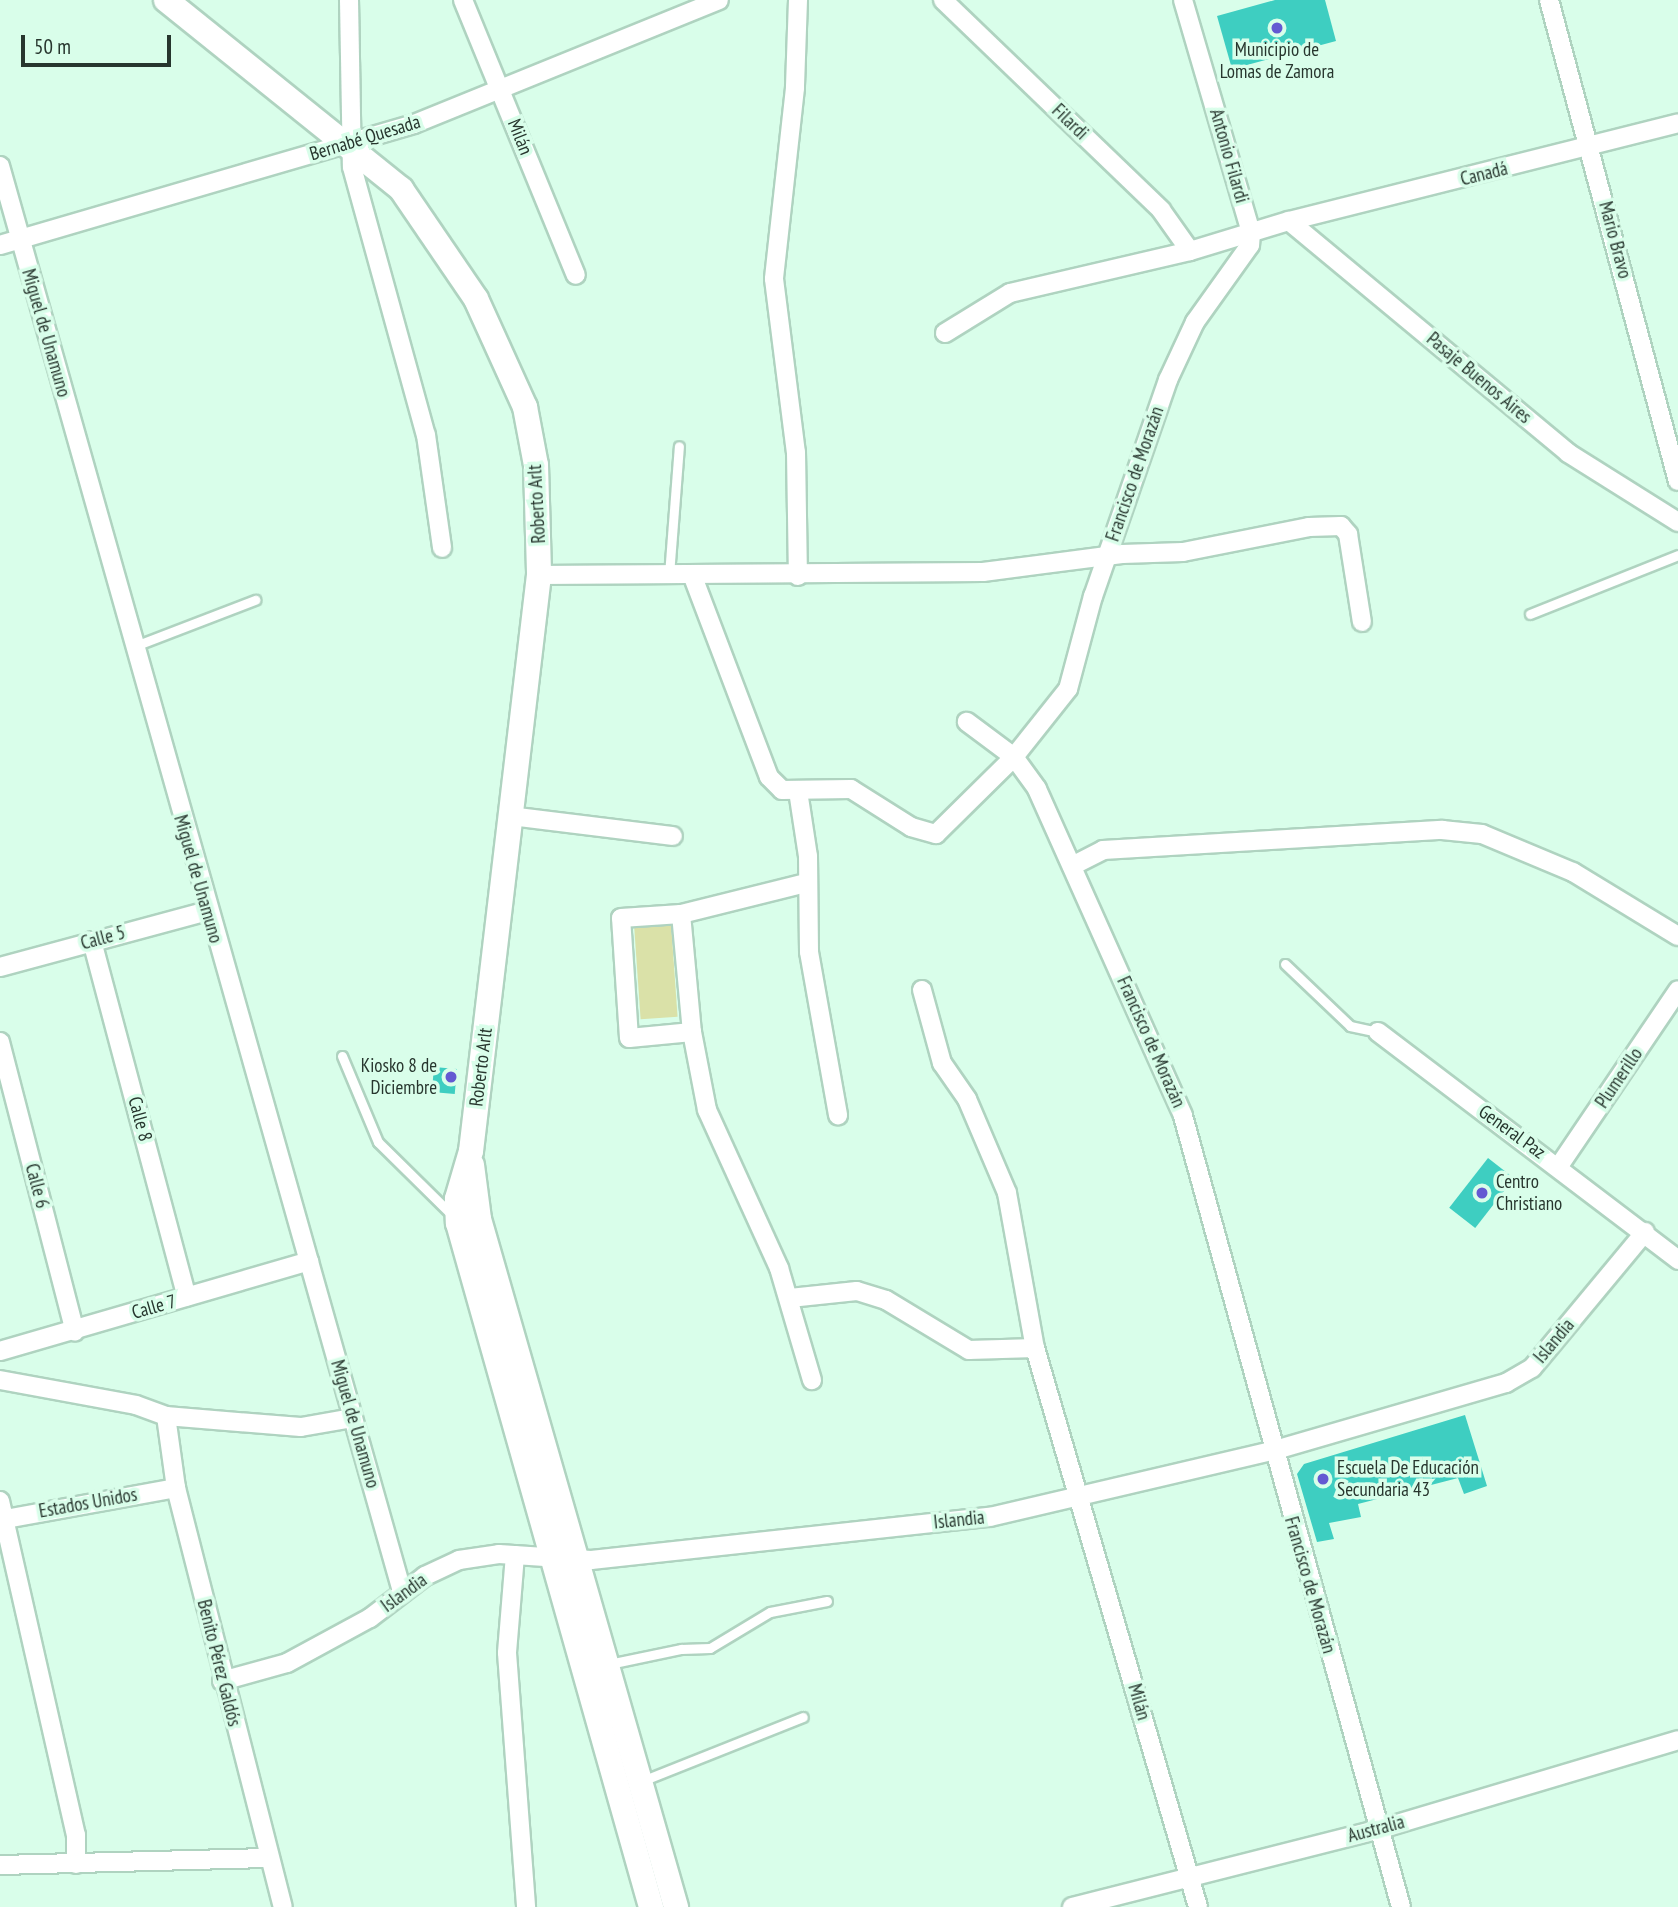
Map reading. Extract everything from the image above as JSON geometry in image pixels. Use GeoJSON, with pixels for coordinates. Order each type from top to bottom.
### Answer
{"type":"FeatureCollection","features":[{"type":"Feature","properties":{"kind":"street","name":"Roberto Arlt"},"geometry":{"type":"LineString","coordinates":[[166,0],[349,144],[421,213],[476,299],[513,375],[536,465],[539,575],[471,1151],[457,1199],[458,1223],[553,1558]]}},
{"type":"Feature","properties":{"kind":"street"},"geometry":{"type":"LineString","coordinates":[[349,0],[349,144],[426,435],[442,548]]}},
{"type":"Feature","properties":{"kind":"street","name":"Milán"},"geometry":{"type":"LineString","coordinates":[[463,0],[576,275]]}},
{"type":"Feature","properties":{"kind":"street","name":"Bernabé Quesada"},"geometry":{"type":"LineString","coordinates":[[0,245],[349,144],[501,91],[719,0]]}},
{"type":"Feature","properties":{"kind":"street"},"geometry":{"type":"LineString","coordinates":[[798,0],[796,88],[774,279],[796,452],[798,576]]}},
{"type":"Feature","properties":{"kind":"street","name":"Filardi"},"geometry":{"type":"LineString","coordinates":[[943,0],[1161,210],[1191,251]]}},
{"type":"Feature","properties":{"kind":"street","name":"Antonio Filardi"},"geometry":{"type":"LineString","coordinates":[[1183,0],[1251,232]]}},
{"type":"Feature","properties":{"kind":"street","name":"Mario Bravo"},"geometry":{"type":"LineString","coordinates":[[1549,0],[1591,148],[1678,481]]}},
{"type":"Feature","properties":{"kind":"street","name":"Canadá"},"geometry":{"type":"LineString","coordinates":[[1289,221],[1591,148],[1678,123]]}},
{"type":"Feature","properties":{"kind":"street","name":"Miguel de Unamuno"},"geometry":{"type":"LineString","coordinates":[[0,166],[207,911],[402,1591]]}},
{"type":"Feature","properties":{"kind":"street"},"geometry":{"type":"LineString","coordinates":[[945,333],[1010,293],[1191,251],[1289,221]]}},
{"type":"Feature","properties":{"kind":"street","name":"Pasaje Buenos Aires"},"geometry":{"type":"LineString","coordinates":[[1289,221],[1569,453],[1678,522]]}},
{"type":"Feature","properties":{"kind":"street","name":"Francisco de Morazán"},"geometry":{"type":"LineString","coordinates":[[1251,232],[1250,245],[1195,322],[1168,380],[1107,556],[1068,690],[1014,757],[1037,789],[1183,1116],[1230,1273],[1272,1451],[1401,1907]]}},
{"type":"Feature","properties":{"kind":"street"},"geometry":{"type":"LineString","coordinates":[[539,575],[693,577],[984,572],[1107,556],[1183,552],[1309,527],[1341,526],[1348,534],[1362,622]]}},
{"type":"Feature","properties":{"kind":"street"},"geometry":{"type":"LineString","coordinates":[[693,577],[769,777],[782,790],[851,789],[929,836],[943,829],[1014,757],[967,722]]}},
{"type":"Feature","properties":{"kind":"street"},"geometry":{"type":"LineString","coordinates":[[799,791],[808,856],[806,883],[809,952],[838,1115]]}},
{"type":"Feature","properties":{"kind":"street"},"geometry":{"type":"LineString","coordinates":[[510,816],[674,836]]}},
{"type":"Feature","properties":{"kind":"street"},"geometry":{"type":"LineString","coordinates":[[1072,866],[1104,850],[1442,830],[1482,834],[1573,872],[1678,936]]}},
{"type":"Feature","properties":{"kind":"street"},"geometry":{"type":"LineString","coordinates":[[692,1032],[629,1038],[621,918],[681,914],[806,883]]}},
{"type":"Feature","properties":{"kind":"street","name":"Calle 5"},"geometry":{"type":"LineString","coordinates":[[0,967],[207,911]]}},
{"type":"Feature","properties":{"kind":"street"},"geometry":{"type":"LineString","coordinates":[[681,914],[692,1032],[707,1110],[790,1298],[812,1380]]}},
{"type":"Feature","properties":{"kind":"street","name":"Calle 8"},"geometry":{"type":"LineString","coordinates":[[92,941],[187,1297]]}},
{"type":"Feature","properties":{"kind":"street","name":"Milán"},"geometry":{"type":"LineString","coordinates":[[922,990],[942,1063],[967,1098],[1007,1193],[1035,1348],[1198,1907]]}},
{"type":"Feature","properties":{"kind":"street","name":"Plumerillo"},"geometry":{"type":"LineString","coordinates":[[1559,1166],[1678,990]]}},
{"type":"Feature","properties":{"kind":"street","name":"General Paz"},"geometry":{"type":"LineString","coordinates":[[1378,1032],[1559,1166],[1678,1260]]}},
{"type":"Feature","properties":{"kind":"street","name":"Calle 6"},"geometry":{"type":"LineString","coordinates":[[0,1042],[75,1331]]}},
{"type":"Feature","properties":{"kind":"street","name":"Roberto Arlt"},"geometry":{"type":"LineString","coordinates":[[471,1151],[479,1219],[578,1561]]}},
{"type":"Feature","properties":{"kind":"street","name":"Islandia"},"geometry":{"type":"LineString","coordinates":[[222,1681],[287,1663],[370,1618],[402,1591],[459,1560],[515,1556],[578,1561],[990,1517],[1272,1451],[1517,1379],[1532,1368],[1644,1232]]}},
{"type":"Feature","properties":{"kind":"street","name":"Calle 7"},"geometry":{"type":"LineString","coordinates":[[0,1352],[309,1261]]}},
{"type":"Feature","properties":{"kind":"street"},"geometry":{"type":"LineString","coordinates":[[790,1298],[857,1291],[886,1300],[969,1350],[1035,1348]]}},
{"type":"Feature","properties":{"kind":"street"},"geometry":{"type":"LineString","coordinates":[[0,1380],[136,1405],[166,1416],[300,1427],[353,1418]]}},
{"type":"Feature","properties":{"kind":"street","name":"Benito Pérez Galdós"},"geometry":{"type":"LineString","coordinates":[[166,1416],[176,1488],[222,1681],[283,1907]]}},
{"type":"Feature","properties":{"kind":"street","name":"Estados Unidos"},"geometry":{"type":"LineString","coordinates":[[2,1520],[176,1488]]}},
{"type":"Feature","properties":{"kind":"street"},"geometry":{"type":"LineString","coordinates":[[0,1501],[2,1520],[76,1835],[76,1864]]}},
{"type":"Feature","properties":{"kind":"street"},"geometry":{"type":"LineString","coordinates":[[515,1556],[507,1653],[526,1907]]}},
{"type":"Feature","properties":{"kind":"street"},"geometry":{"type":"LineString","coordinates":[[553,1558],[651,1907]]}},
{"type":"Feature","properties":{"kind":"street"},"geometry":{"type":"LineString","coordinates":[[578,1561],[676,1907]]}},
{"type":"Feature","properties":{"kind":"street","name":"Australia"},"geometry":{"type":"LineString","coordinates":[[1072,1907],[1380,1829],[1678,1740]]}},
{"type":"Feature","properties":{"kind":"street"},"geometry":{"type":"LineString","coordinates":[[0,1865],[269,1858]]}},
{"type":"Feature","properties":{"kind":"lane"},"geometry":{"type":"LineString","coordinates":[[669,577],[679,446]]}},
{"type":"Feature","properties":{"kind":"lane"},"geometry":{"type":"LineString","coordinates":[[1531,614],[1678,555]]}},
{"type":"Feature","properties":{"kind":"lane"},"geometry":{"type":"LineString","coordinates":[[133,646],[255,600]]}},
{"type":"Feature","properties":{"kind":"lane"},"geometry":{"type":"LineString","coordinates":[[1285,964],[1350,1026],[1378,1032]]}},
{"type":"Feature","properties":{"kind":"lane"},"geometry":{"type":"LineString","coordinates":[[342,1056],[378,1142],[458,1223]]}},
{"type":"Feature","properties":{"kind":"lane"},"geometry":{"type":"LineString","coordinates":[[607,1665],[681,1649],[710,1648],[770,1612],[827,1601]]}},
{"type":"Feature","properties":{"kind":"lane"},"geometry":{"type":"LineString","coordinates":[[640,1782],[803,1717]]}},
{"type":"Feature","properties":{"kind":"green space"},"geometry":{"type":"Polygon","coordinates":[[[671,923],[678,1017],[641,1019],[634,926],[671,923]]]}},
{"type":"Feature","properties":{"kind":"building","name":"Municipio de Lomas de Zamora"},"geometry":{"type":"Polygon","coordinates":[[[1275,0],[1325,0],[1336,41],[1232,69],[1217,16],[1275,0]]]}},
{"type":"Feature","properties":{"kind":"building"},"geometry":{"type":"Polygon","coordinates":[[[434,1067],[457,1069],[455,1094],[432,1092],[434,1067]]]}},
{"type":"Feature","properties":{"kind":"building","name":"Centro Christiano"},"geometry":{"type":"Polygon","coordinates":[[[1488,1158],[1514,1178],[1475,1228],[1449,1208],[1488,1158]]]}},
{"type":"Feature","properties":{"kind":"building"},"geometry":{"type":"Polygon","coordinates":[[[1465,1415],[1487,1486],[1464,1494],[1458,1478],[1358,1504],[1361,1517],[1329,1523],[1334,1539],[1317,1542],[1297,1474],[1304,1464],[1465,1415]]]}},
{"type":"Feature","properties":{"kind":"place","name":"Municipio de Lomas de Zamora"},"geometry":{"type":"Point","coordinates":[1277,28]}},
{"type":"Feature","properties":{"kind":"place","name":"Kiosko 8 de Diciembre"},"geometry":{"type":"Point","coordinates":[451,1077]}},
{"type":"Feature","properties":{"kind":"place","name":"Centro Christiano"},"geometry":{"type":"Point","coordinates":[1482,1193]}},
{"type":"Feature","properties":{"kind":"place","name":"Escuela De Educación Secundaria 43"},"geometry":{"type":"Point","coordinates":[1323,1479]}}]}
